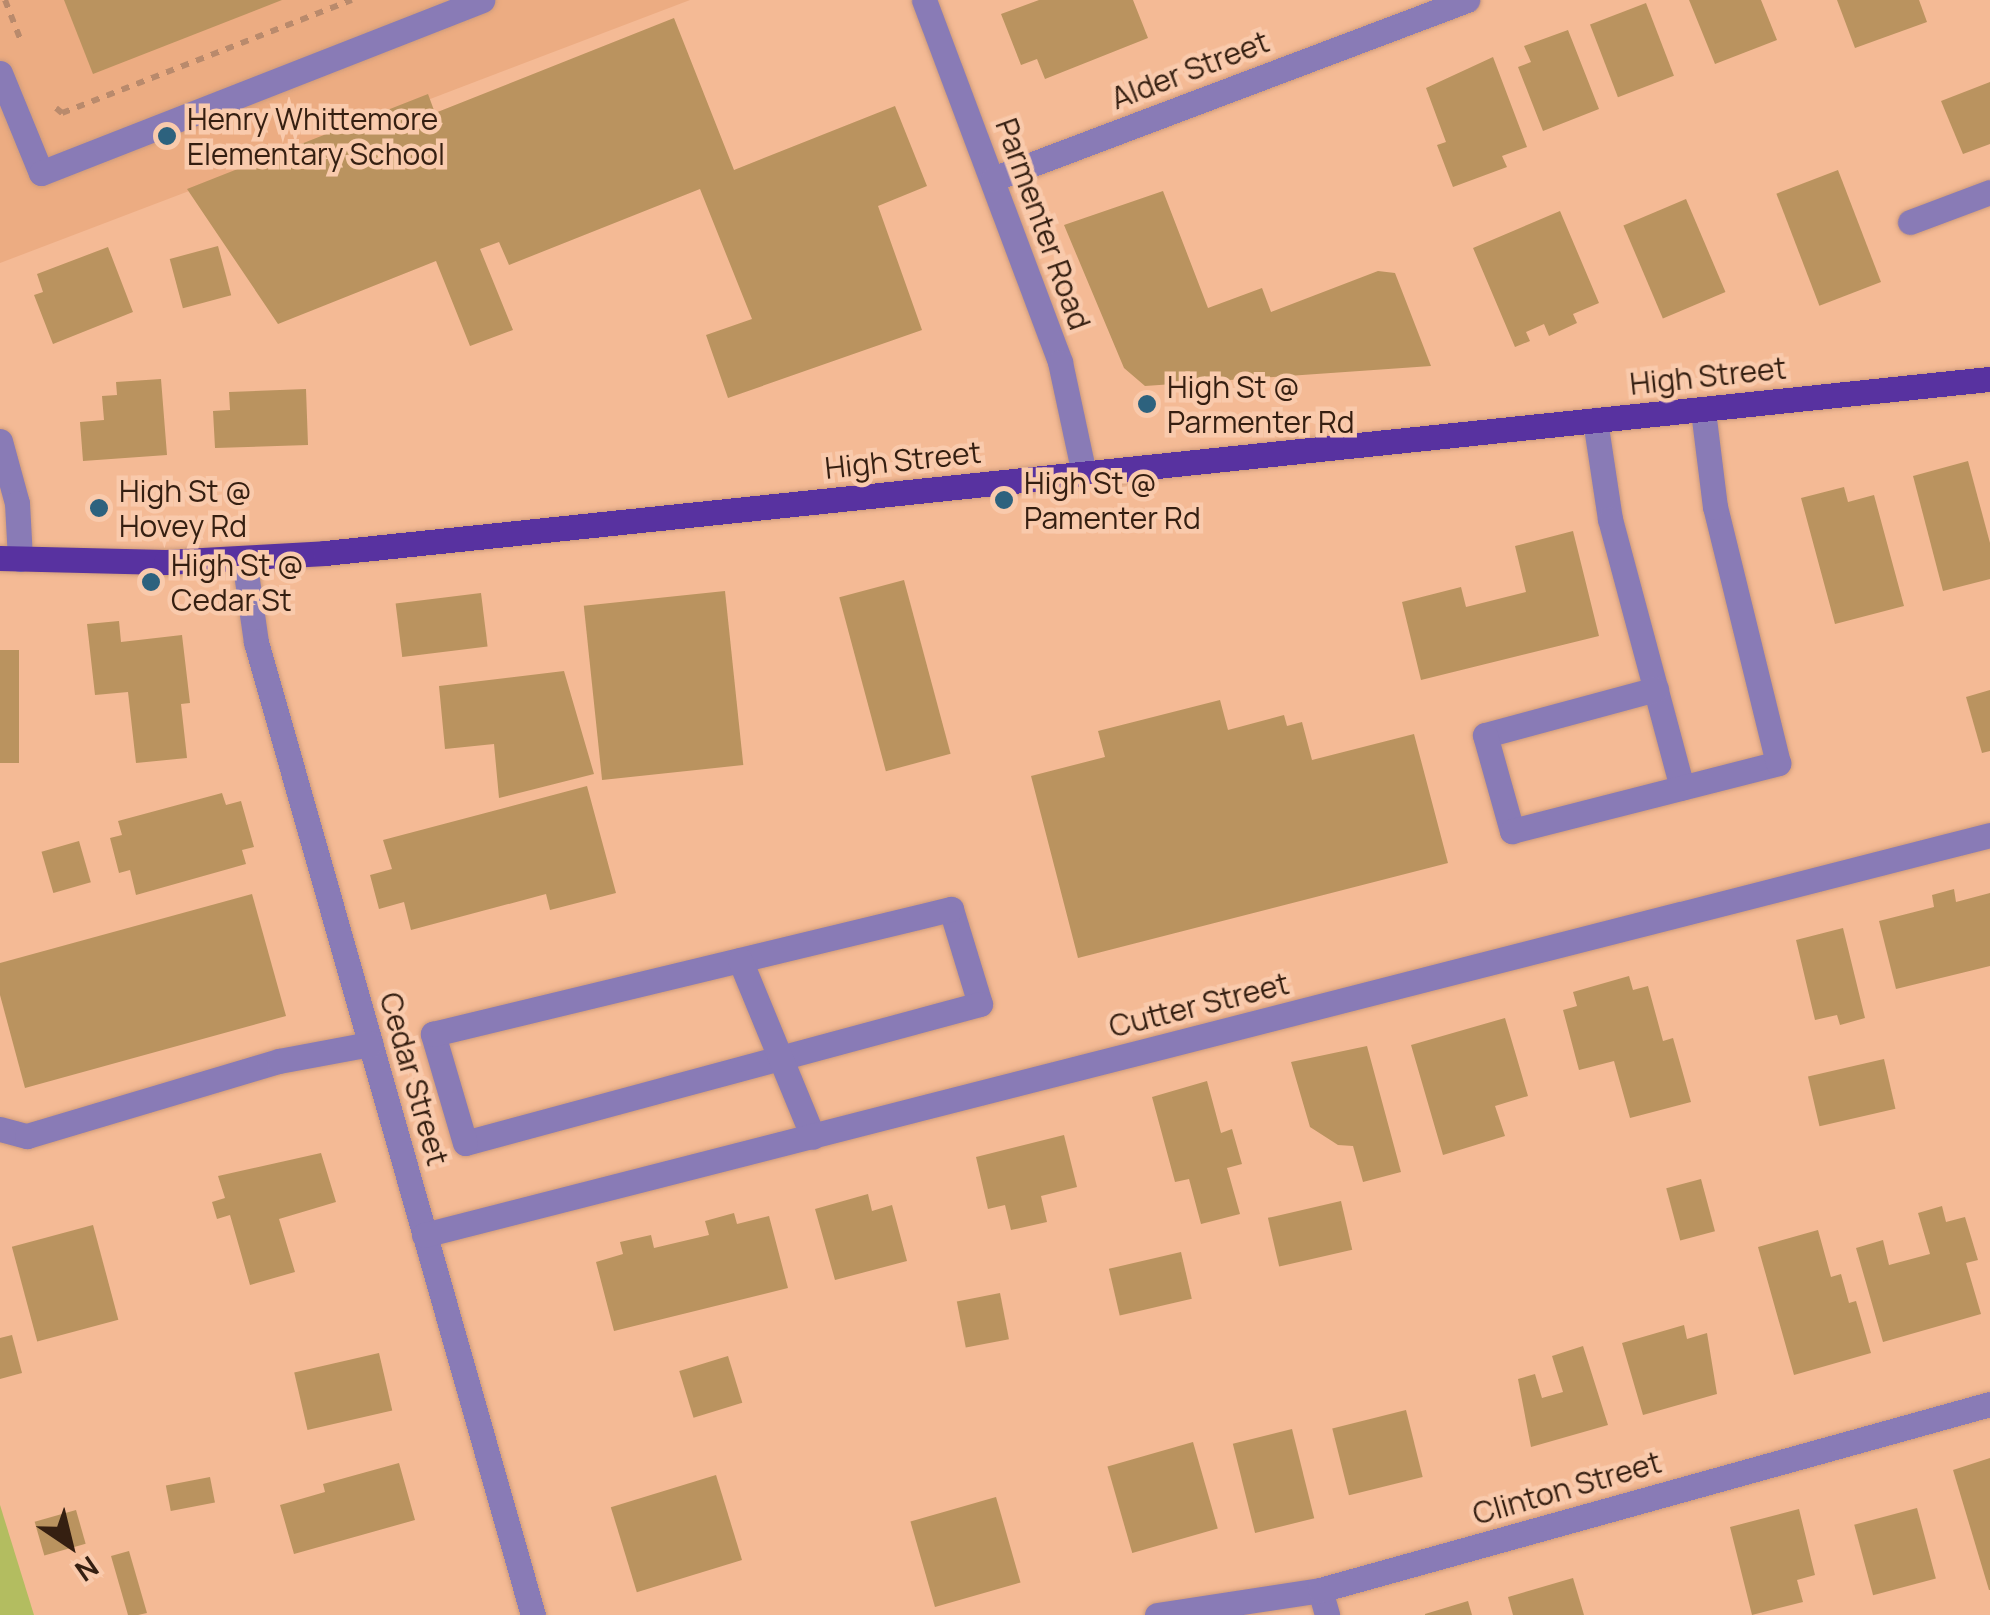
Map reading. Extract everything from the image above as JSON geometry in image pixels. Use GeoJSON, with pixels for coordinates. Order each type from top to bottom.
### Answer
{"type":"FeatureCollection","features":[{"type":"Feature","properties":{"kind":"main road","name":"High Street"},"geometry":{"type":"LineString","coordinates":[[10,559],[244,559],[1988,380]]}},
{"type":"Feature","properties":{"kind":"street"},"geometry":{"type":"LineString","coordinates":[[0,72],[41,173],[482,0]]}},
{"type":"Feature","properties":{"kind":"street","name":"Parmenter Road"},"geometry":{"type":"LineString","coordinates":[[924,0],[1070,393],[1084,474]]}},
{"type":"Feature","properties":{"kind":"street","name":"Alder Street"},"geometry":{"type":"LineString","coordinates":[[993,179],[1466,0]]}},
{"type":"Feature","properties":{"kind":"street"},"geometry":{"type":"LineString","coordinates":[[1910,222],[1990,192]]}},
{"type":"Feature","properties":{"kind":"street"},"geometry":{"type":"LineString","coordinates":[[1656,689],[1485,735],[1512,831],[1778,762],[1714,508],[1703,410]]}},
{"type":"Feature","properties":{"kind":"street"},"geometry":{"type":"LineString","coordinates":[[1594,420],[1610,519],[1682,788]]}},
{"type":"Feature","properties":{"kind":"street"},"geometry":{"type":"LineString","coordinates":[[0,441],[17,503],[10,559]]}},
{"type":"Feature","properties":{"kind":"street","name":"Cedar Street"},"geometry":{"type":"LineString","coordinates":[[244,559],[256,640],[533,1615]]}},
{"type":"Feature","properties":{"kind":"street","name":"Cutter Street"},"geometry":{"type":"LineString","coordinates":[[424,1236],[1990,835]]}},
{"type":"Feature","properties":{"kind":"street"},"geometry":{"type":"LineString","coordinates":[[951,909],[980,1004],[465,1143],[434,1034],[740,960],[951,909]]}},
{"type":"Feature","properties":{"kind":"street"},"geometry":{"type":"LineString","coordinates":[[740,960],[814,1138]]}},
{"type":"Feature","properties":{"kind":"street"},"geometry":{"type":"LineString","coordinates":[[0,1129],[27,1136],[279,1061],[370,1044]]}},
{"type":"Feature","properties":{"kind":"street","name":"Clinton Street"},"geometry":{"type":"LineString","coordinates":[[1156,1615],[1324,1603],[1990,1404]]}},
{"type":"Feature","properties":{"kind":"path"},"geometry":{"type":"LineString","coordinates":[[5,0],[26,50]]}},
{"type":"Feature","properties":{"kind":"path"},"geometry":{"type":"LineString","coordinates":[[46,101],[62,113],[352,0]]}},
{"type":"Feature","properties":{"kind":"shaded area","name":"Henry Whittemore Elementary School"},"geometry":{"type":"Polygon","coordinates":[[[0,0],[690,0],[0,263],[0,0]]]}},
{"type":"Feature","properties":{"kind":"green space"},"geometry":{"type":"Polygon","coordinates":[[[0,1505],[34,1615],[0,1615],[0,1505]]]}},
{"type":"Feature","properties":{"kind":"building"},"geometry":{"type":"Polygon","coordinates":[[[64,0],[282,0],[93,74],[64,0]]]}},
{"type":"Feature","properties":{"kind":"building"},"geometry":{"type":"Polygon","coordinates":[[[1039,0],[1133,0],[1148,38],[1045,79],[1037,59],[1021,65],[1001,14],[1039,0]]]}},
{"type":"Feature","properties":{"kind":"building"},"geometry":{"type":"Polygon","coordinates":[[[1689,0],[1761,0],[1777,40],[1715,64],[1689,0]]]}},
{"type":"Feature","properties":{"kind":"building"},"geometry":{"type":"Polygon","coordinates":[[[1837,0],[1919,0],[1927,22],[1855,48],[1837,0]]]}},
{"type":"Feature","properties":{"kind":"building"},"geometry":{"type":"Polygon","coordinates":[[[1646,3],[1674,76],[1618,97],[1590,25],[1646,3]]]}},
{"type":"Feature","properties":{"kind":"building"},"geometry":{"type":"Polygon","coordinates":[[[674,18],[734,170],[895,106],[927,186],[878,206],[922,330],[728,398],[706,335],[752,319],[700,189],[509,265],[499,242],[480,249],[513,330],[470,346],[436,261],[278,324],[187,189],[428,94],[435,113],[674,18]]]}},
{"type":"Feature","properties":{"kind":"building"},"geometry":{"type":"Polygon","coordinates":[[[1568,30],[1599,109],[1543,131],[1518,67],[1531,62],[1524,46],[1568,30]]]}},
{"type":"Feature","properties":{"kind":"building"},"geometry":{"type":"Polygon","coordinates":[[[1493,57],[1527,147],[1502,156],[1507,167],[1453,187],[1437,145],[1446,142],[1426,88],[1493,57]]]}},
{"type":"Feature","properties":{"kind":"building"},"geometry":{"type":"Polygon","coordinates":[[[1990,82],[1990,144],[1963,154],[1941,101],[1990,82]]]}},
{"type":"Feature","properties":{"kind":"building"},"geometry":{"type":"Polygon","coordinates":[[[1838,170],[1881,282],[1819,306],[1776,194],[1838,170]]]}},
{"type":"Feature","properties":{"kind":"building"},"geometry":{"type":"Polygon","coordinates":[[[1163,191],[1208,308],[1262,288],[1271,312],[1378,271],[1395,273],[1431,366],[1145,386],[1124,368],[1064,225],[1163,191]]]}},
{"type":"Feature","properties":{"kind":"building"},"geometry":{"type":"Polygon","coordinates":[[[1686,199],[1725,292],[1663,319],[1623,226],[1686,199]]]}},
{"type":"Feature","properties":{"kind":"building"},"geometry":{"type":"Polygon","coordinates":[[[1560,211],[1599,303],[1573,314],[1577,323],[1549,336],[1544,324],[1526,332],[1530,341],[1515,347],[1473,248],[1560,211]]]}},
{"type":"Feature","properties":{"kind":"building"},"geometry":{"type":"Polygon","coordinates":[[[218,246],[231,295],[183,308],[170,259],[218,246]]]}},
{"type":"Feature","properties":{"kind":"building"},"geometry":{"type":"Polygon","coordinates":[[[108,247],[133,312],[53,344],[34,295],[43,292],[37,274],[108,247]]]}},
{"type":"Feature","properties":{"kind":"building"},"geometry":{"type":"Polygon","coordinates":[[[161,379],[167,455],[83,461],[80,422],[104,420],[102,396],[117,395],[116,382],[161,379]]]}},
{"type":"Feature","properties":{"kind":"building"},"geometry":{"type":"Polygon","coordinates":[[[306,389],[308,445],[215,448],[213,411],[230,410],[229,392],[306,389]]]}},
{"type":"Feature","properties":{"kind":"building"},"geometry":{"type":"Polygon","coordinates":[[[1968,461],[1990,543],[1990,579],[1943,591],[1913,476],[1968,461]]]}},
{"type":"Feature","properties":{"kind":"building"},"geometry":{"type":"Polygon","coordinates":[[[1844,487],[1848,502],[1874,495],[1904,606],[1835,624],[1801,498],[1844,487]]]}},
{"type":"Feature","properties":{"kind":"building"},"geometry":{"type":"Polygon","coordinates":[[[1573,531],[1599,636],[1421,680],[1402,602],[1461,587],[1466,607],[1526,592],[1515,546],[1573,531]]]}},
{"type":"Feature","properties":{"kind":"building"},"geometry":{"type":"Polygon","coordinates":[[[904,580],[951,754],[886,771],[839,597],[904,580]]]}},
{"type":"Feature","properties":{"kind":"building"},"geometry":{"type":"Polygon","coordinates":[[[725,591],[743,765],[602,780],[584,606],[725,591]]]}},
{"type":"Feature","properties":{"kind":"building"},"geometry":{"type":"Polygon","coordinates":[[[481,593],[488,647],[402,657],[396,603],[481,593]]]}},
{"type":"Feature","properties":{"kind":"building"},"geometry":{"type":"Polygon","coordinates":[[[119,621],[121,642],[182,635],[190,703],[181,704],[187,758],[136,763],[128,692],[95,695],[87,624],[119,621]]]}},
{"type":"Feature","properties":{"kind":"building"},"geometry":{"type":"Polygon","coordinates":[[[0,650],[19,650],[19,763],[0,763],[0,650]]]}},
{"type":"Feature","properties":{"kind":"building"},"geometry":{"type":"Polygon","coordinates":[[[564,671],[594,774],[499,798],[494,744],[445,749],[439,686],[564,671]]]}},
{"type":"Feature","properties":{"kind":"building"},"geometry":{"type":"Polygon","coordinates":[[[1990,690],[1990,751],[1982,753],[1966,697],[1990,690]]]}},
{"type":"Feature","properties":{"kind":"building"},"geometry":{"type":"Polygon","coordinates":[[[1220,700],[1228,730],[1284,715],[1287,726],[1302,722],[1312,760],[1414,734],[1448,863],[1078,958],[1031,776],[1105,757],[1098,731],[1220,700]]]}},
{"type":"Feature","properties":{"kind":"building"},"geometry":{"type":"Polygon","coordinates":[[[587,786],[616,893],[550,910],[546,894],[411,930],[404,902],[379,909],[370,875],[392,869],[383,840],[587,786]]]}},
{"type":"Feature","properties":{"kind":"building"},"geometry":{"type":"Polygon","coordinates":[[[222,793],[226,805],[241,801],[254,847],[242,850],[246,864],[136,895],[130,870],[119,873],[110,838],[122,835],[118,821],[222,793]]]}},
{"type":"Feature","properties":{"kind":"building"},"geometry":{"type":"Polygon","coordinates":[[[79,841],[91,882],[53,893],[42,852],[79,841]]]}},
{"type":"Feature","properties":{"kind":"building"},"geometry":{"type":"Polygon","coordinates":[[[1954,889],[1956,902],[1990,893],[1990,966],[1896,989],[1879,921],[1934,907],[1932,895],[1954,889]]]}},
{"type":"Feature","properties":{"kind":"building"},"geometry":{"type":"Polygon","coordinates":[[[252,894],[286,1016],[25,1088],[0,995],[0,963],[252,894]]]}},
{"type":"Feature","properties":{"kind":"building"},"geometry":{"type":"Polygon","coordinates":[[[1843,928],[1865,1018],[1840,1025],[1837,1015],[1815,1020],[1796,940],[1843,928]]]}},
{"type":"Feature","properties":{"kind":"building"},"geometry":{"type":"Polygon","coordinates":[[[1629,976],[1633,990],[1648,986],[1663,1041],[1673,1038],[1691,1102],[1630,1118],[1614,1061],[1579,1070],[1563,1010],[1577,1006],[1573,992],[1629,976]]]}},
{"type":"Feature","properties":{"kind":"building"},"geometry":{"type":"Polygon","coordinates":[[[1505,1018],[1528,1096],[1495,1106],[1505,1136],[1443,1155],[1411,1045],[1505,1018]]]}},
{"type":"Feature","properties":{"kind":"building"},"geometry":{"type":"Polygon","coordinates":[[[1367,1046],[1401,1172],[1363,1182],[1353,1146],[1338,1145],[1310,1127],[1291,1062],[1367,1046]]]}},
{"type":"Feature","properties":{"kind":"building"},"geometry":{"type":"Polygon","coordinates":[[[1884,1059],[1895,1109],[1819,1126],[1808,1077],[1884,1059]]]}},
{"type":"Feature","properties":{"kind":"building"},"geometry":{"type":"Polygon","coordinates":[[[1207,1081],[1221,1133],[1232,1129],[1242,1164],[1227,1168],[1240,1214],[1201,1224],[1189,1179],[1175,1182],[1152,1097],[1207,1081]]]}},
{"type":"Feature","properties":{"kind":"building"},"geometry":{"type":"Polygon","coordinates":[[[1064,1135],[1077,1187],[1041,1196],[1047,1222],[1011,1230],[1005,1205],[988,1209],[976,1157],[1064,1135]]]}},
{"type":"Feature","properties":{"kind":"building"},"geometry":{"type":"Polygon","coordinates":[[[321,1153],[336,1202],[279,1219],[295,1272],[250,1285],[230,1215],[217,1219],[212,1202],[225,1198],[218,1176],[321,1153]]]}},
{"type":"Feature","properties":{"kind":"building"},"geometry":{"type":"Polygon","coordinates":[[[1701,1179],[1715,1231],[1680,1240],[1666,1188],[1701,1179]]]}},
{"type":"Feature","properties":{"kind":"building"},"geometry":{"type":"Polygon","coordinates":[[[868,1194],[872,1211],[892,1205],[907,1261],[835,1280],[815,1209],[868,1194]]]}},
{"type":"Feature","properties":{"kind":"building"},"geometry":{"type":"Polygon","coordinates":[[[1341,1201],[1352,1250],[1279,1267],[1268,1218],[1341,1201]]]}},
{"type":"Feature","properties":{"kind":"building"},"geometry":{"type":"Polygon","coordinates":[[[1942,1206],[1946,1222],[1965,1217],[1978,1260],[1966,1263],[1981,1314],[1883,1342],[1856,1248],[1883,1240],[1889,1265],[1930,1254],[1918,1213],[1942,1206]]]}},
{"type":"Feature","properties":{"kind":"building"},"geometry":{"type":"Polygon","coordinates":[[[734,1213],[737,1224],[769,1216],[788,1288],[614,1331],[596,1262],[623,1254],[620,1242],[651,1235],[654,1248],[709,1235],[705,1221],[734,1213]]]}},
{"type":"Feature","properties":{"kind":"building"},"geometry":{"type":"Polygon","coordinates":[[[93,1225],[118,1320],[37,1341],[12,1247],[93,1225]]]}},
{"type":"Feature","properties":{"kind":"building"},"geometry":{"type":"Polygon","coordinates":[[[1818,1230],[1831,1277],[1841,1274],[1849,1303],[1856,1301],[1871,1353],[1794,1375],[1758,1247],[1818,1230]]]}},
{"type":"Feature","properties":{"kind":"building"},"geometry":{"type":"Polygon","coordinates":[[[1181,1252],[1192,1299],[1120,1315],[1109,1269],[1181,1252]]]}},
{"type":"Feature","properties":{"kind":"building"},"geometry":{"type":"Polygon","coordinates":[[[1000,1293],[1009,1339],[966,1348],[957,1301],[1000,1293]]]}},
{"type":"Feature","properties":{"kind":"building"},"geometry":{"type":"Polygon","coordinates":[[[1684,1325],[1687,1339],[1707,1333],[1717,1394],[1643,1415],[1622,1343],[1684,1325]]]}},
{"type":"Feature","properties":{"kind":"building"},"geometry":{"type":"Polygon","coordinates":[[[12,1335],[22,1373],[0,1379],[0,1338],[12,1335]]]}},
{"type":"Feature","properties":{"kind":"building"},"geometry":{"type":"Polygon","coordinates":[[[1583,1346],[1608,1425],[1531,1447],[1518,1379],[1535,1374],[1542,1398],[1563,1392],[1552,1356],[1583,1346]]]}},
{"type":"Feature","properties":{"kind":"building"},"geometry":{"type":"Polygon","coordinates":[[[379,1353],[392,1410],[308,1430],[294,1373],[379,1353]]]}},
{"type":"Feature","properties":{"kind":"building"},"geometry":{"type":"Polygon","coordinates":[[[728,1356],[742,1403],[694,1418],[679,1371],[728,1356]]]}},
{"type":"Feature","properties":{"kind":"building"},"geometry":{"type":"Polygon","coordinates":[[[1406,1410],[1423,1477],[1349,1495],[1332,1428],[1406,1410]]]}},
{"type":"Feature","properties":{"kind":"building"},"geometry":{"type":"Polygon","coordinates":[[[1292,1429],[1314,1518],[1255,1533],[1233,1444],[1292,1429]]]}},
{"type":"Feature","properties":{"kind":"building"},"geometry":{"type":"Polygon","coordinates":[[[1193,1442],[1218,1529],[1132,1553],[1107,1467],[1193,1442]]]}},
{"type":"Feature","properties":{"kind":"building"},"geometry":{"type":"Polygon","coordinates":[[[1990,1458],[1990,1590],[1989,1590],[1953,1470],[1990,1458]]]}},
{"type":"Feature","properties":{"kind":"building"},"geometry":{"type":"Polygon","coordinates":[[[399,1463],[415,1520],[294,1554],[280,1505],[325,1492],[323,1484],[399,1463]]]}},
{"type":"Feature","properties":{"kind":"building"},"geometry":{"type":"Polygon","coordinates":[[[716,1475],[742,1560],[637,1592],[611,1507],[716,1475]]]}},
{"type":"Feature","properties":{"kind":"building"},"geometry":{"type":"Polygon","coordinates":[[[210,1477],[215,1503],[171,1511],[166,1486],[210,1477]]]}},
{"type":"Feature","properties":{"kind":"building"},"geometry":{"type":"Polygon","coordinates":[[[996,1497],[1021,1583],[935,1607],[910,1522],[996,1497]]]}},
{"type":"Feature","properties":{"kind":"building"},"geometry":{"type":"Polygon","coordinates":[[[1917,1508],[1936,1579],[1873,1595],[1854,1525],[1917,1508]]]}},
{"type":"Feature","properties":{"kind":"building"},"geometry":{"type":"Polygon","coordinates":[[[1799,1509],[1815,1575],[1797,1580],[1803,1602],[1752,1615],[1730,1527],[1799,1509]]]}},
{"type":"Feature","properties":{"kind":"building"},"geometry":{"type":"Polygon","coordinates":[[[76,1510],[86,1544],[44,1555],[35,1522],[76,1510]]]}},
{"type":"Feature","properties":{"kind":"building"},"geometry":{"type":"Polygon","coordinates":[[[129,1551],[147,1613],[138,1615],[128,1615],[111,1556],[129,1551]]]}},
{"type":"Feature","properties":{"kind":"building"},"geometry":{"type":"Polygon","coordinates":[[[1573,1578],[1584,1615],[1513,1615],[1508,1597],[1573,1578]]]}},
{"type":"Feature","properties":{"kind":"building"},"geometry":{"type":"Polygon","coordinates":[[[1468,1601],[1472,1615],[1425,1615],[1425,1614],[1468,1601]]]}},
{"type":"Feature","properties":{"kind":"place","name":"Henry Whittemore Elementary School"},"geometry":{"type":"Point","coordinates":[167,136]}},
{"type":"Feature","properties":{"kind":"place","name":"High St @ Parmenter Rd"},"geometry":{"type":"Point","coordinates":[1147,404]}},
{"type":"Feature","properties":{"kind":"place","name":"High St @ Pamenter Rd"},"geometry":{"type":"Point","coordinates":[1004,500]}},
{"type":"Feature","properties":{"kind":"place","name":"High St @ Hovey Rd"},"geometry":{"type":"Point","coordinates":[99,508]}},
{"type":"Feature","properties":{"kind":"place","name":"High St @ Cedar St"},"geometry":{"type":"Point","coordinates":[151,582]}}]}
